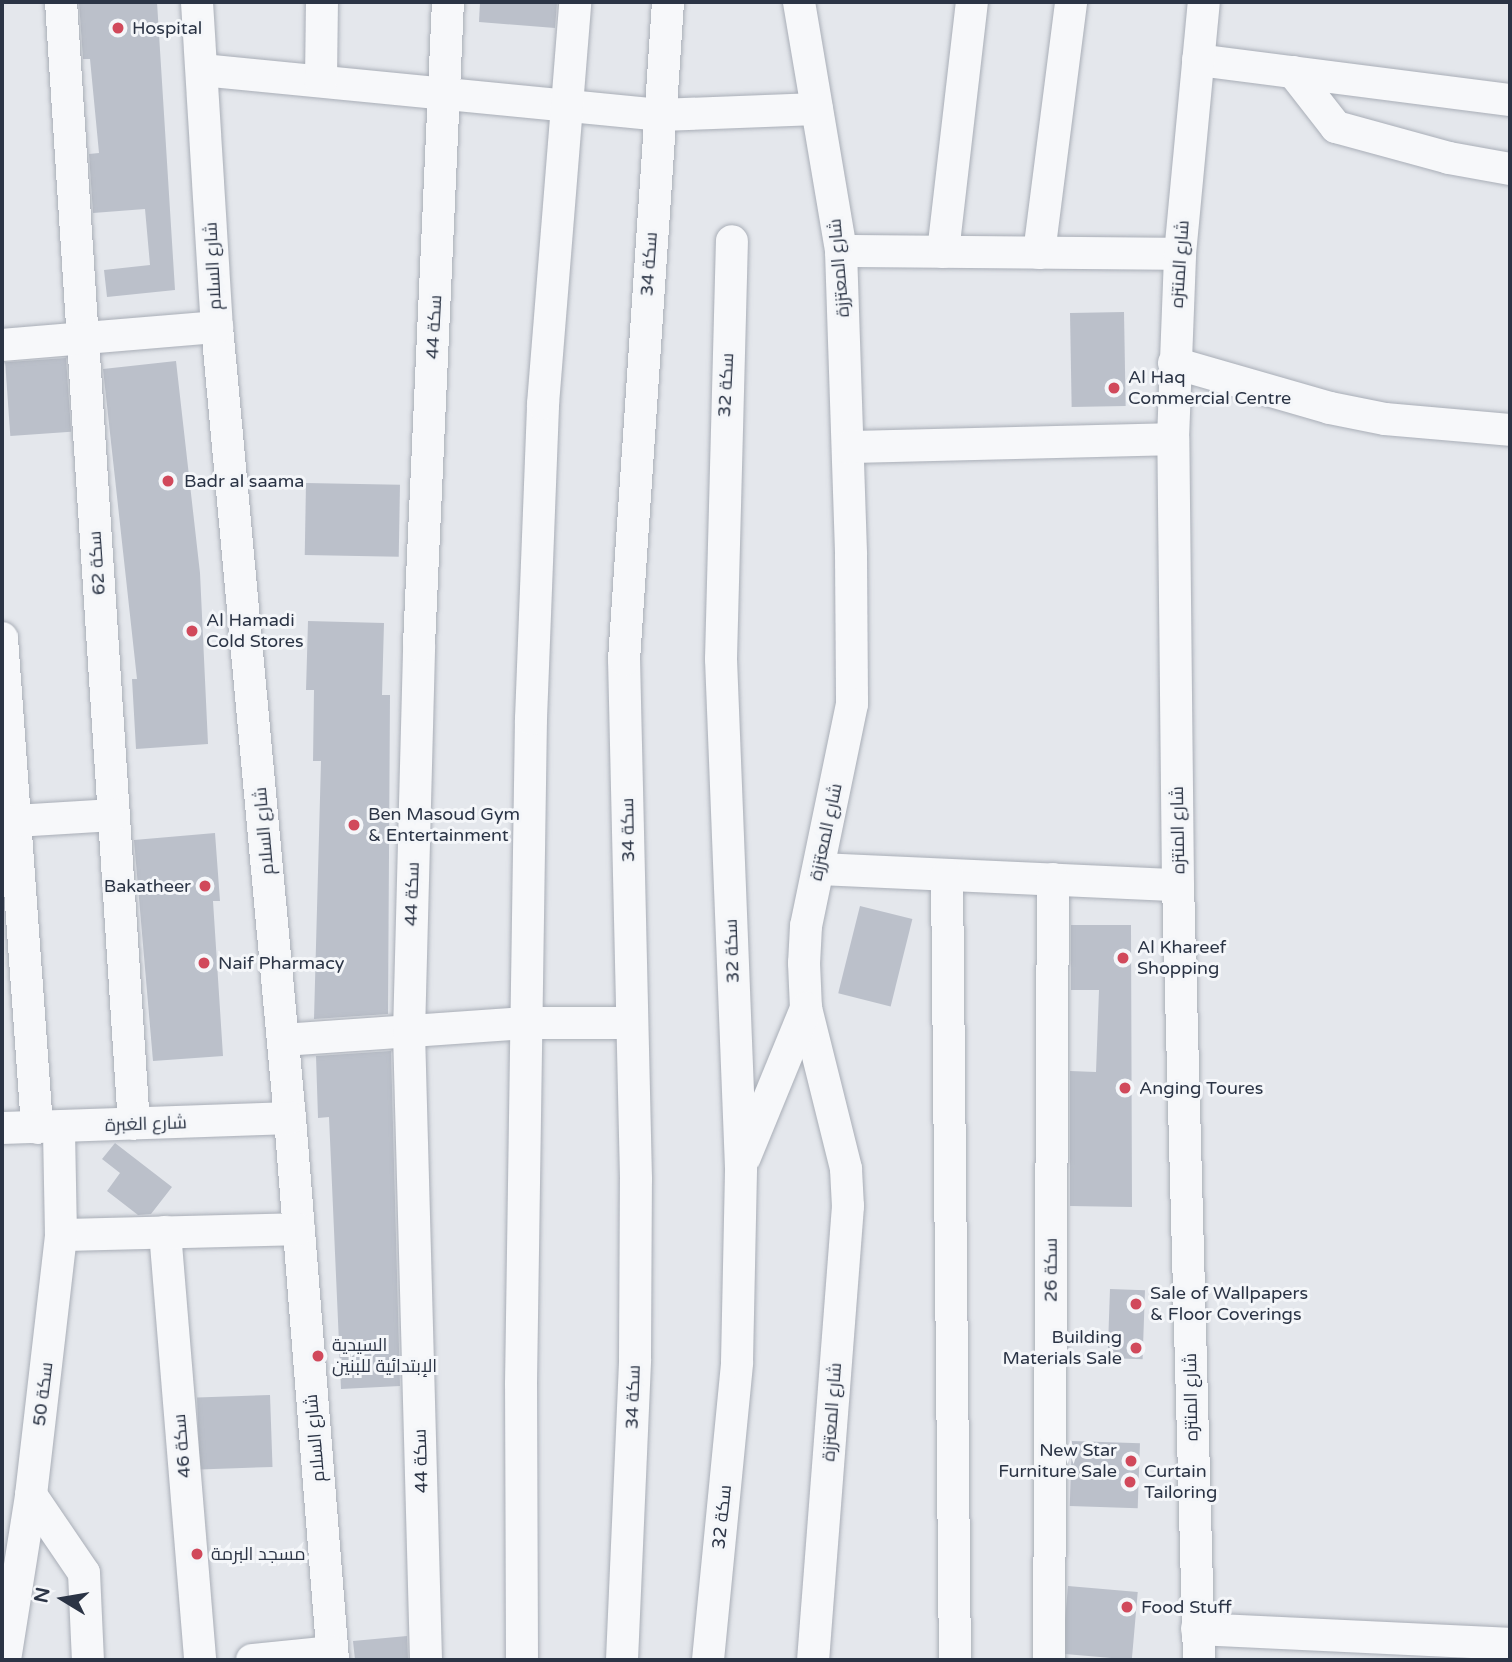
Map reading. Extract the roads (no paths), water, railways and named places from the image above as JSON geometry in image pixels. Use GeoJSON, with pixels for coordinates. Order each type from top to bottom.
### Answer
{"type":"FeatureCollection","features":[{"type":"Feature","properties":{"kind":"street","name":"سكة 62"},"geometry":{"type":"LineString","coordinates":[[61,2],[134,1124]]}},
{"type":"Feature","properties":{"kind":"street","name":"شارع السلام"},"geometry":{"type":"LineString","coordinates":[[197,2],[217,327],[290,1118],[332,1656]]}},
{"type":"Feature","properties":{"kind":"street"},"geometry":{"type":"LineString","coordinates":[[321,81],[322,2]]}},
{"type":"Feature","properties":{"kind":"street","name":"سكة 44"},"geometry":{"type":"LineString","coordinates":[[426,1660],[409,1033],[420,631],[448,2]]}},
{"type":"Feature","properties":{"kind":"street"},"geometry":{"type":"LineString","coordinates":[[522,1660],[525,1023],[543,404],[575,2]]}},
{"type":"Feature","properties":{"kind":"street","name":"سكة 34"},"geometry":{"type":"LineString","coordinates":[[622,1660],[635,1359],[632,1023],[624,660],[668,2]]}},
{"type":"Feature","properties":{"kind":"street","name":"شارع المعتززة"},"geometry":{"type":"LineString","coordinates":[[799,2],[841,251],[848,447],[852,704],[806,926],[806,1008],[845,1169],[848,1206],[813,1660]]}},
{"type":"Feature","properties":{"kind":"street"},"geometry":{"type":"LineString","coordinates":[[943,252],[972,2]]}},
{"type":"Feature","properties":{"kind":"street"},"geometry":{"type":"LineString","coordinates":[[1039,253],[1071,2]]}},
{"type":"Feature","properties":{"kind":"street","name":"شارع المنتزه"},"geometry":{"type":"LineString","coordinates":[[1199,1660],[1178,885],[1173,439],[1180,254],[1204,2]]}},
{"type":"Feature","properties":{"kind":"street"},"geometry":{"type":"LineString","coordinates":[[1198,60],[1510,100]]}},
{"type":"Feature","properties":{"kind":"street"},"geometry":{"type":"LineString","coordinates":[[202,70],[445,91],[660,115],[817,109]]}},
{"type":"Feature","properties":{"kind":"street"},"geometry":{"type":"LineString","coordinates":[[1293,72],[1336,127],[1449,158],[1510,169]]}},
{"type":"Feature","properties":{"kind":"street","name":"سكة 32"},"geometry":{"type":"LineString","coordinates":[[708,1660],[737,1362],[741,1168],[721,659],[732,241]]}},
{"type":"Feature","properties":{"kind":"street"},"geometry":{"type":"LineString","coordinates":[[841,251],[1180,254]]}},
{"type":"Feature","properties":{"kind":"street"},"geometry":{"type":"LineString","coordinates":[[2,345],[217,327]]}},
{"type":"Feature","properties":{"kind":"street"},"geometry":{"type":"LineString","coordinates":[[1174,363],[1330,408],[1398,420],[1510,430]]}},
{"type":"Feature","properties":{"kind":"street"},"geometry":{"type":"LineString","coordinates":[[848,447],[1173,439]]}},
{"type":"Feature","properties":{"kind":"street","name":"سكة 50"},"geometry":{"type":"LineString","coordinates":[[2,638],[15,821],[61,1235],[31,1495],[5,1660]]}},
{"type":"Feature","properties":{"kind":"street"},"geometry":{"type":"LineString","coordinates":[[15,821],[114,815]]}},
{"type":"Feature","properties":{"kind":"street"},"geometry":{"type":"LineString","coordinates":[[819,869],[1178,885]]}},
{"type":"Feature","properties":{"kind":"street"},"geometry":{"type":"LineString","coordinates":[[947,875],[955,1660]]}},
{"type":"Feature","properties":{"kind":"street","name":"سكة 26"},"geometry":{"type":"LineString","coordinates":[[1049,1660],[1054,879]]}},
{"type":"Feature","properties":{"kind":"street"},"geometry":{"type":"LineString","coordinates":[[741,1168],[806,1008]]}},
{"type":"Feature","properties":{"kind":"street"},"geometry":{"type":"LineString","coordinates":[[283,1040],[525,1023],[632,1023]]}},
{"type":"Feature","properties":{"kind":"street","name":"شارع الغبرة"},"geometry":{"type":"LineString","coordinates":[[2,1128],[290,1118]]}},
{"type":"Feature","properties":{"kind":"street"},"geometry":{"type":"LineString","coordinates":[[61,1235],[299,1229]]}},
{"type":"Feature","properties":{"kind":"street","name":"سكة 46"},"geometry":{"type":"LineString","coordinates":[[164,1232],[200,1660]]}},
{"type":"Feature","properties":{"kind":"street"},"geometry":{"type":"LineString","coordinates":[[31,1495],[84,1573],[88,1660]]}},
{"type":"Feature","properties":{"kind":"street"},"geometry":{"type":"LineString","coordinates":[[1197,1629],[1510,1644]]}},
{"type":"Feature","properties":{"kind":"street"},"geometry":{"type":"LineString","coordinates":[[252,1660],[332,1656]]}},
{"type":"Feature","properties":{"kind":"place","name":"Hospital"},"geometry":{"type":"Point","coordinates":[118,28]}},
{"type":"Feature","properties":{"kind":"place","name":"Al Haq Commercial Centre"},"geometry":{"type":"Point","coordinates":[1114,388]}},
{"type":"Feature","properties":{"kind":"place","name":"Badr al saama"},"geometry":{"type":"Point","coordinates":[168,481]}},
{"type":"Feature","properties":{"kind":"place","name":"Al Hamadi Cold Stores"},"geometry":{"type":"Point","coordinates":[192,631]}},
{"type":"Feature","properties":{"kind":"place","name":"Ben Masoud Gym & Entertainment"},"geometry":{"type":"Point","coordinates":[354,825]}},
{"type":"Feature","properties":{"kind":"place","name":"Bakatheer"},"geometry":{"type":"Point","coordinates":[205,886]}},
{"type":"Feature","properties":{"kind":"place","name":"Al Khareef Shopping"},"geometry":{"type":"Point","coordinates":[1123,958]}},
{"type":"Feature","properties":{"kind":"place","name":"Naif Pharmacy"},"geometry":{"type":"Point","coordinates":[204,963]}},
{"type":"Feature","properties":{"kind":"place","name":"Anging Toures"},"geometry":{"type":"Point","coordinates":[1125,1088]}},
{"type":"Feature","properties":{"kind":"place","name":"Sale of Wallpapers & Floor Coverings"},"geometry":{"type":"Point","coordinates":[1136,1304]}},
{"type":"Feature","properties":{"kind":"place","name":"Building Materials Sale"},"geometry":{"type":"Point","coordinates":[1136,1348]}},
{"type":"Feature","properties":{"kind":"place","name":"السيدية الإبتدائية للبنين"},"geometry":{"type":"Point","coordinates":[318,1356]}},
{"type":"Feature","properties":{"kind":"place","name":"New Star Furniture Sale"},"geometry":{"type":"Point","coordinates":[1131,1461]}},
{"type":"Feature","properties":{"kind":"place","name":"Curtain Tailoring"},"geometry":{"type":"Point","coordinates":[1130,1482]}},
{"type":"Feature","properties":{"kind":"place","name":"مسجد البرمة"},"geometry":{"type":"Point","coordinates":[197,1554]}},
{"type":"Feature","properties":{"kind":"place","name":"Food Stuff"},"geometry":{"type":"Point","coordinates":[1127,1607]}}]}
